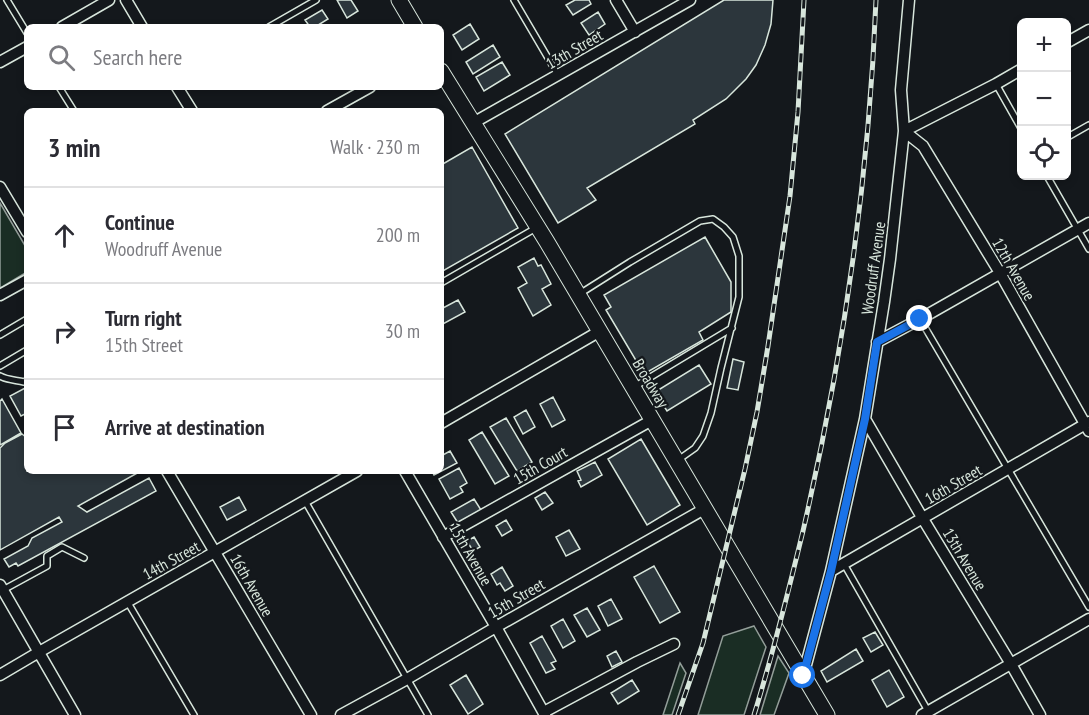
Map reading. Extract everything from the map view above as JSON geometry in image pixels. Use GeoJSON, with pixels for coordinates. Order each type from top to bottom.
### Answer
{"type":"FeatureCollection","features":[{"type":"Feature","properties":{"kind":"main road"},"geometry":{"type":"LineString","coordinates":[[399,0],[413,24]]}},
{"type":"Feature","properties":{"kind":"main road","name":"Broadway"},"geometry":{"type":"LineString","coordinates":[[444,76],[538,227],[827,715]]}},
{"type":"Feature","properties":{"kind":"street"},"geometry":{"type":"LineString","coordinates":[[67,24],[109,0]]}},
{"type":"Feature","properties":{"kind":"street"},"geometry":{"type":"LineString","coordinates":[[126,0],[140,24]]}},
{"type":"Feature","properties":{"kind":"street"},"geometry":{"type":"LineString","coordinates":[[616,0],[635,32]]}},
{"type":"Feature","properties":{"kind":"street","name":"13th Street"},"geometry":{"type":"LineString","coordinates":[[473,123],[690,0]]}},
{"type":"Feature","properties":{"kind":"street","name":"Woodruff Avenue"},"geometry":{"type":"LineString","coordinates":[[803,676],[831,571],[865,419],[890,259],[904,131],[901,90],[909,0]]}},
{"type":"Feature","properties":{"kind":"street"},"geometry":{"type":"LineString","coordinates":[[1071,40],[1089,30]]}},
{"type":"Feature","properties":{"kind":"street"},"geometry":{"type":"LineString","coordinates":[[0,62],[24,49]]}},
{"type":"Feature","properties":{"kind":"street"},"geometry":{"type":"LineString","coordinates":[[904,131],[1017,72]]}},
{"type":"Feature","properties":{"kind":"street"},"geometry":{"type":"LineString","coordinates":[[179,90],[190,108]]}},
{"type":"Feature","properties":{"kind":"street"},"geometry":{"type":"LineString","coordinates":[[332,108],[365,90]]}},
{"type":"Feature","properties":{"kind":"street","name":"12th Avenue"},"geometry":{"type":"LineString","coordinates":[[904,131],[923,146],[1088,425]]}},
{"type":"Feature","properties":{"kind":"street"},"geometry":{"type":"LineString","coordinates":[[0,187],[24,227]]}},
{"type":"Feature","properties":{"kind":"street"},"geometry":{"type":"LineString","coordinates":[[877,342],[1089,223]]}},
{"type":"Feature","properties":{"kind":"street"},"geometry":{"type":"LineString","coordinates":[[0,295],[24,282]]}},
{"type":"Feature","properties":{"kind":"street"},"geometry":{"type":"LineString","coordinates":[[444,421],[600,331]]}},
{"type":"Feature","properties":{"kind":"street","name":"13th Avenue"},"geometry":{"type":"LineString","coordinates":[[865,419],[1040,715]]}},
{"type":"Feature","properties":{"kind":"street","name":"15th Court"},"geometry":{"type":"LineString","coordinates":[[443,537],[652,420]]}},
{"type":"Feature","properties":{"kind":"street","name":"16th Street"},"geometry":{"type":"LineString","coordinates":[[831,571],[1088,425]]}},
{"type":"Feature","properties":{"kind":"street","name":"16th Avenue"},"geometry":{"type":"LineString","coordinates":[[169,474],[311,715]]}},
{"type":"Feature","properties":{"kind":"street","name":"14th Street"},"geometry":{"type":"LineString","coordinates":[[0,675],[352,474]]}},
{"type":"Feature","properties":{"kind":"street","name":"15th Avenue"},"geometry":{"type":"LineString","coordinates":[[407,474],[545,713]]}},
{"type":"Feature","properties":{"kind":"street","name":"15th Street"},"geometry":{"type":"LineString","coordinates":[[341,715],[706,508]]}},
{"type":"Feature","properties":{"kind":"street"},"geometry":{"type":"LineString","coordinates":[[2,588],[75,715]]}},
{"type":"Feature","properties":{"kind":"street"},"geometry":{"type":"LineString","coordinates":[[926,714],[1089,619]]}},
{"type":"Feature","properties":{"kind":"street"},"geometry":{"type":"LineString","coordinates":[[545,713],[674,644]]}},
{"type":"Feature","properties":{"kind":"lane"},"geometry":{"type":"LineString","coordinates":[[7,0],[24,28]]}},
{"type":"Feature","properties":{"kind":"lane"},"geometry":{"type":"LineString","coordinates":[[274,24],[316,0]]}},
{"type":"Feature","properties":{"kind":"lane"},"geometry":{"type":"LineString","coordinates":[[514,0],[558,75]]}},
{"type":"Feature","properties":{"kind":"lane"},"geometry":{"type":"LineString","coordinates":[[996,84],[1020,126]]}},
{"type":"Feature","properties":{"kind":"lane"},"geometry":{"type":"LineString","coordinates":[[61,90],[72,108]]}},
{"type":"Feature","properties":{"kind":"lane"},"geometry":{"type":"LineString","coordinates":[[1071,135],[1089,125]]}},
{"type":"Feature","properties":{"kind":"lane"},"geometry":{"type":"LineString","coordinates":[[1049,180],[1089,249]]}},
{"type":"Feature","properties":{"kind":"lane"},"geometry":{"type":"LineString","coordinates":[[578,295],[630,261],[700,221],[713,219],[733,237],[739,256],[739,297],[711,413],[703,436],[695,448],[677,460]]}},
{"type":"Feature","properties":{"kind":"lane"},"geometry":{"type":"LineString","coordinates":[[444,281],[538,227]]}},
{"type":"Feature","properties":{"kind":"lane"},"geometry":{"type":"LineString","coordinates":[[920,319],[1089,607]]}},
{"type":"Feature","properties":{"kind":"lane"},"geometry":{"type":"LineString","coordinates":[[0,335],[24,321]]}},
{"type":"Feature","properties":{"kind":"lane"},"geometry":{"type":"LineString","coordinates":[[633,388],[732,327]]}},
{"type":"Feature","properties":{"kind":"lane"},"geometry":{"type":"LineString","coordinates":[[0,366],[24,352]]}},
{"type":"Feature","properties":{"kind":"lane"},"geometry":{"type":"LineString","coordinates":[[0,375],[24,382]]}},
{"type":"Feature","properties":{"kind":"lane"},"geometry":{"type":"LineString","coordinates":[[304,500],[428,715]]}},
{"type":"Feature","properties":{"kind":"lane"},"geometry":{"type":"LineString","coordinates":[[2,588],[47,566],[46,556],[62,547],[84,558]]}},
{"type":"Feature","properties":{"kind":"lane"},"geometry":{"type":"LineString","coordinates":[[844,564],[926,714]]}},
{"type":"Feature","properties":{"kind":"lane"},"geometry":{"type":"LineString","coordinates":[[127,602],[194,715]]}},
{"type":"Feature","properties":{"kind":"green space"},"geometry":{"type":"Polygon","coordinates":[[[0,203],[24,244],[24,274],[0,288],[0,203]]]}},
{"type":"Feature","properties":{"kind":"green space"},"geometry":{"type":"Polygon","coordinates":[[[754,626],[766,647],[744,715],[698,715],[723,636],[754,626]]]}},
{"type":"Feature","properties":{"kind":"green space"},"geometry":{"type":"Polygon","coordinates":[[[778,656],[789,673],[774,715],[760,715],[778,656]]]}},
{"type":"Feature","properties":{"kind":"green space"},"geometry":{"type":"Polygon","coordinates":[[[680,663],[686,673],[672,715],[663,715],[680,663]]]}},
{"type":"Feature","properties":{"kind":"building"},"geometry":{"type":"Polygon","coordinates":[[[337,0],[351,0],[358,11],[347,18],[337,0]]]}},
{"type":"Feature","properties":{"kind":"building"},"geometry":{"type":"Polygon","coordinates":[[[575,0],[589,0],[591,4],[573,15],[566,5],[575,0]]]}},
{"type":"Feature","properties":{"kind":"building"},"geometry":{"type":"Polygon","coordinates":[[[724,0],[773,0],[771,24],[765,45],[756,65],[746,79],[726,99],[693,120],[695,124],[587,188],[596,200],[558,223],[505,134],[724,0]]]}},
{"type":"Feature","properties":{"kind":"building"},"geometry":{"type":"Polygon","coordinates":[[[322,10],[328,19],[320,24],[308,24],[305,20],[322,10]]]}},
{"type":"Feature","properties":{"kind":"building"},"geometry":{"type":"Polygon","coordinates":[[[598,12],[605,24],[589,35],[581,23],[598,12]]]}},
{"type":"Feature","properties":{"kind":"building"},"geometry":{"type":"Polygon","coordinates":[[[470,24],[479,39],[462,50],[453,35],[470,24]]]}},
{"type":"Feature","properties":{"kind":"building"},"geometry":{"type":"Polygon","coordinates":[[[493,45],[500,57],[473,74],[466,62],[493,45]]]}},
{"type":"Feature","properties":{"kind":"building"},"geometry":{"type":"Polygon","coordinates":[[[502,62],[510,75],[484,91],[476,77],[502,62]]]}},
{"type":"Feature","properties":{"kind":"building"},"geometry":{"type":"Polygon","coordinates":[[[472,147],[518,228],[444,270],[444,163],[472,147]]]}},
{"type":"Feature","properties":{"kind":"building"},"geometry":{"type":"Polygon","coordinates":[[[705,237],[731,282],[731,312],[699,332],[703,340],[644,374],[606,310],[611,307],[604,295],[705,237]]]}},
{"type":"Feature","properties":{"kind":"building"},"geometry":{"type":"Polygon","coordinates":[[[534,258],[538,266],[541,265],[551,284],[542,289],[551,305],[533,316],[518,288],[527,283],[518,267],[534,258]]]}},
{"type":"Feature","properties":{"kind":"building"},"geometry":{"type":"Polygon","coordinates":[[[458,300],[465,312],[444,323],[444,307],[458,300]]]}},
{"type":"Feature","properties":{"kind":"building"},"geometry":{"type":"Polygon","coordinates":[[[733,359],[744,362],[738,390],[727,388],[733,359]]]}},
{"type":"Feature","properties":{"kind":"building"},"geometry":{"type":"Polygon","coordinates":[[[699,365],[711,384],[667,411],[655,392],[699,365]]]}},
{"type":"Feature","properties":{"kind":"building"},"geometry":{"type":"Polygon","coordinates":[[[24,389],[24,414],[21,416],[10,396],[24,389]]]}},
{"type":"Feature","properties":{"kind":"building"},"geometry":{"type":"Polygon","coordinates":[[[553,397],[565,420],[552,427],[540,404],[553,397]]]}},
{"type":"Feature","properties":{"kind":"building"},"geometry":{"type":"Polygon","coordinates":[[[2,399],[21,433],[0,445],[0,401],[2,399]]]}},
{"type":"Feature","properties":{"kind":"building"},"geometry":{"type":"Polygon","coordinates":[[[526,410],[535,427],[523,434],[514,417],[526,410]]]}},
{"type":"Feature","properties":{"kind":"building"},"geometry":{"type":"Polygon","coordinates":[[[506,418],[532,462],[517,471],[490,427],[506,418]]]}},
{"type":"Feature","properties":{"kind":"building"},"geometry":{"type":"Polygon","coordinates":[[[482,432],[509,476],[495,484],[469,440],[482,432]]]}},
{"type":"Feature","properties":{"kind":"building"},"geometry":{"type":"Polygon","coordinates":[[[22,434],[24,436],[24,474],[136,474],[78,506],[87,512],[149,478],[156,491],[18,566],[16,563],[9,567],[4,559],[28,546],[32,538],[62,522],[59,517],[0,550],[0,448],[22,434]]]}},
{"type":"Feature","properties":{"kind":"building"},"geometry":{"type":"Polygon","coordinates":[[[641,439],[680,505],[647,525],[608,459],[641,439]]]}},
{"type":"Feature","properties":{"kind":"building"},"geometry":{"type":"Polygon","coordinates":[[[450,451],[457,463],[444,470],[444,454],[450,451]]]}},
{"type":"Feature","properties":{"kind":"building"},"geometry":{"type":"Polygon","coordinates":[[[595,462],[602,475],[581,487],[577,471],[595,462]]]}},
{"type":"Feature","properties":{"kind":"building"},"geometry":{"type":"Polygon","coordinates":[[[459,468],[467,483],[460,487],[463,492],[450,499],[439,479],[459,468]]]}},
{"type":"Feature","properties":{"kind":"building"},"geometry":{"type":"Polygon","coordinates":[[[545,492],[553,503],[542,510],[535,498],[545,492]]]}},
{"type":"Feature","properties":{"kind":"building"},"geometry":{"type":"Polygon","coordinates":[[[239,497],[246,510],[227,520],[220,507],[239,497]]]}},
{"type":"Feature","properties":{"kind":"building"},"geometry":{"type":"Polygon","coordinates":[[[474,499],[481,510],[458,523],[451,512],[474,499]]]}},
{"type":"Feature","properties":{"kind":"building"},"geometry":{"type":"Polygon","coordinates":[[[506,520],[512,530],[502,536],[496,526],[506,520]]]}},
{"type":"Feature","properties":{"kind":"building"},"geometry":{"type":"Polygon","coordinates":[[[569,530],[580,549],[566,556],[556,537],[569,530]]]}},
{"type":"Feature","properties":{"kind":"building"},"geometry":{"type":"Polygon","coordinates":[[[474,537],[480,547],[473,551],[467,541],[474,537]]]}},
{"type":"Feature","properties":{"kind":"building"},"geometry":{"type":"Polygon","coordinates":[[[654,566],[680,612],[660,623],[634,577],[654,566]]]}},
{"type":"Feature","properties":{"kind":"building"},"geometry":{"type":"Polygon","coordinates":[[[502,567],[513,586],[505,591],[500,583],[497,585],[491,574],[502,567]]]}},
{"type":"Feature","properties":{"kind":"building"},"geometry":{"type":"Polygon","coordinates":[[[611,599],[622,619],[608,626],[598,606],[611,599]]]}},
{"type":"Feature","properties":{"kind":"building"},"geometry":{"type":"Polygon","coordinates":[[[587,608],[600,630],[587,637],[574,615],[587,608]]]}},
{"type":"Feature","properties":{"kind":"building"},"geometry":{"type":"Polygon","coordinates":[[[563,619],[575,641],[563,648],[551,626],[563,619]]]}},
{"type":"Feature","properties":{"kind":"building"},"geometry":{"type":"Polygon","coordinates":[[[875,632],[883,645],[871,652],[863,638],[875,632]]]}},
{"type":"Feature","properties":{"kind":"building"},"geometry":{"type":"Polygon","coordinates":[[[542,636],[556,661],[551,663],[555,669],[546,673],[530,643],[542,636]]]}},
{"type":"Feature","properties":{"kind":"building"},"geometry":{"type":"Polygon","coordinates":[[[856,649],[863,661],[827,682],[821,671],[856,649]]]}},
{"type":"Feature","properties":{"kind":"building"},"geometry":{"type":"Polygon","coordinates":[[[616,651],[622,662],[612,667],[607,656],[616,651]]]}},
{"type":"Feature","properties":{"kind":"building"},"geometry":{"type":"Polygon","coordinates":[[[889,670],[904,697],[887,707],[872,680],[889,670]]]}},
{"type":"Feature","properties":{"kind":"building"},"geometry":{"type":"Polygon","coordinates":[[[466,675],[483,704],[468,714],[450,685],[466,675]]]}},
{"type":"Feature","properties":{"kind":"building"},"geometry":{"type":"Polygon","coordinates":[[[632,680],[639,691],[618,704],[611,693],[632,680]]]}},
{"type":"Feature","properties":{"kind":"railway"},"geometry":{"type":"LineString","coordinates":[[678,715],[703,643],[757,412],[790,196],[798,112],[804,0]]}},
{"type":"Feature","properties":{"kind":"railway"},"geometry":{"type":"LineString","coordinates":[[754,715],[803,531],[842,333],[867,134],[876,0]]}},
{"type":"Feature","properties":{"kind":"route"},"geometry":{"type":"LineString","coordinates":[[803,676],[831,571],[865,419],[877,342],[920,319]]}}]}
